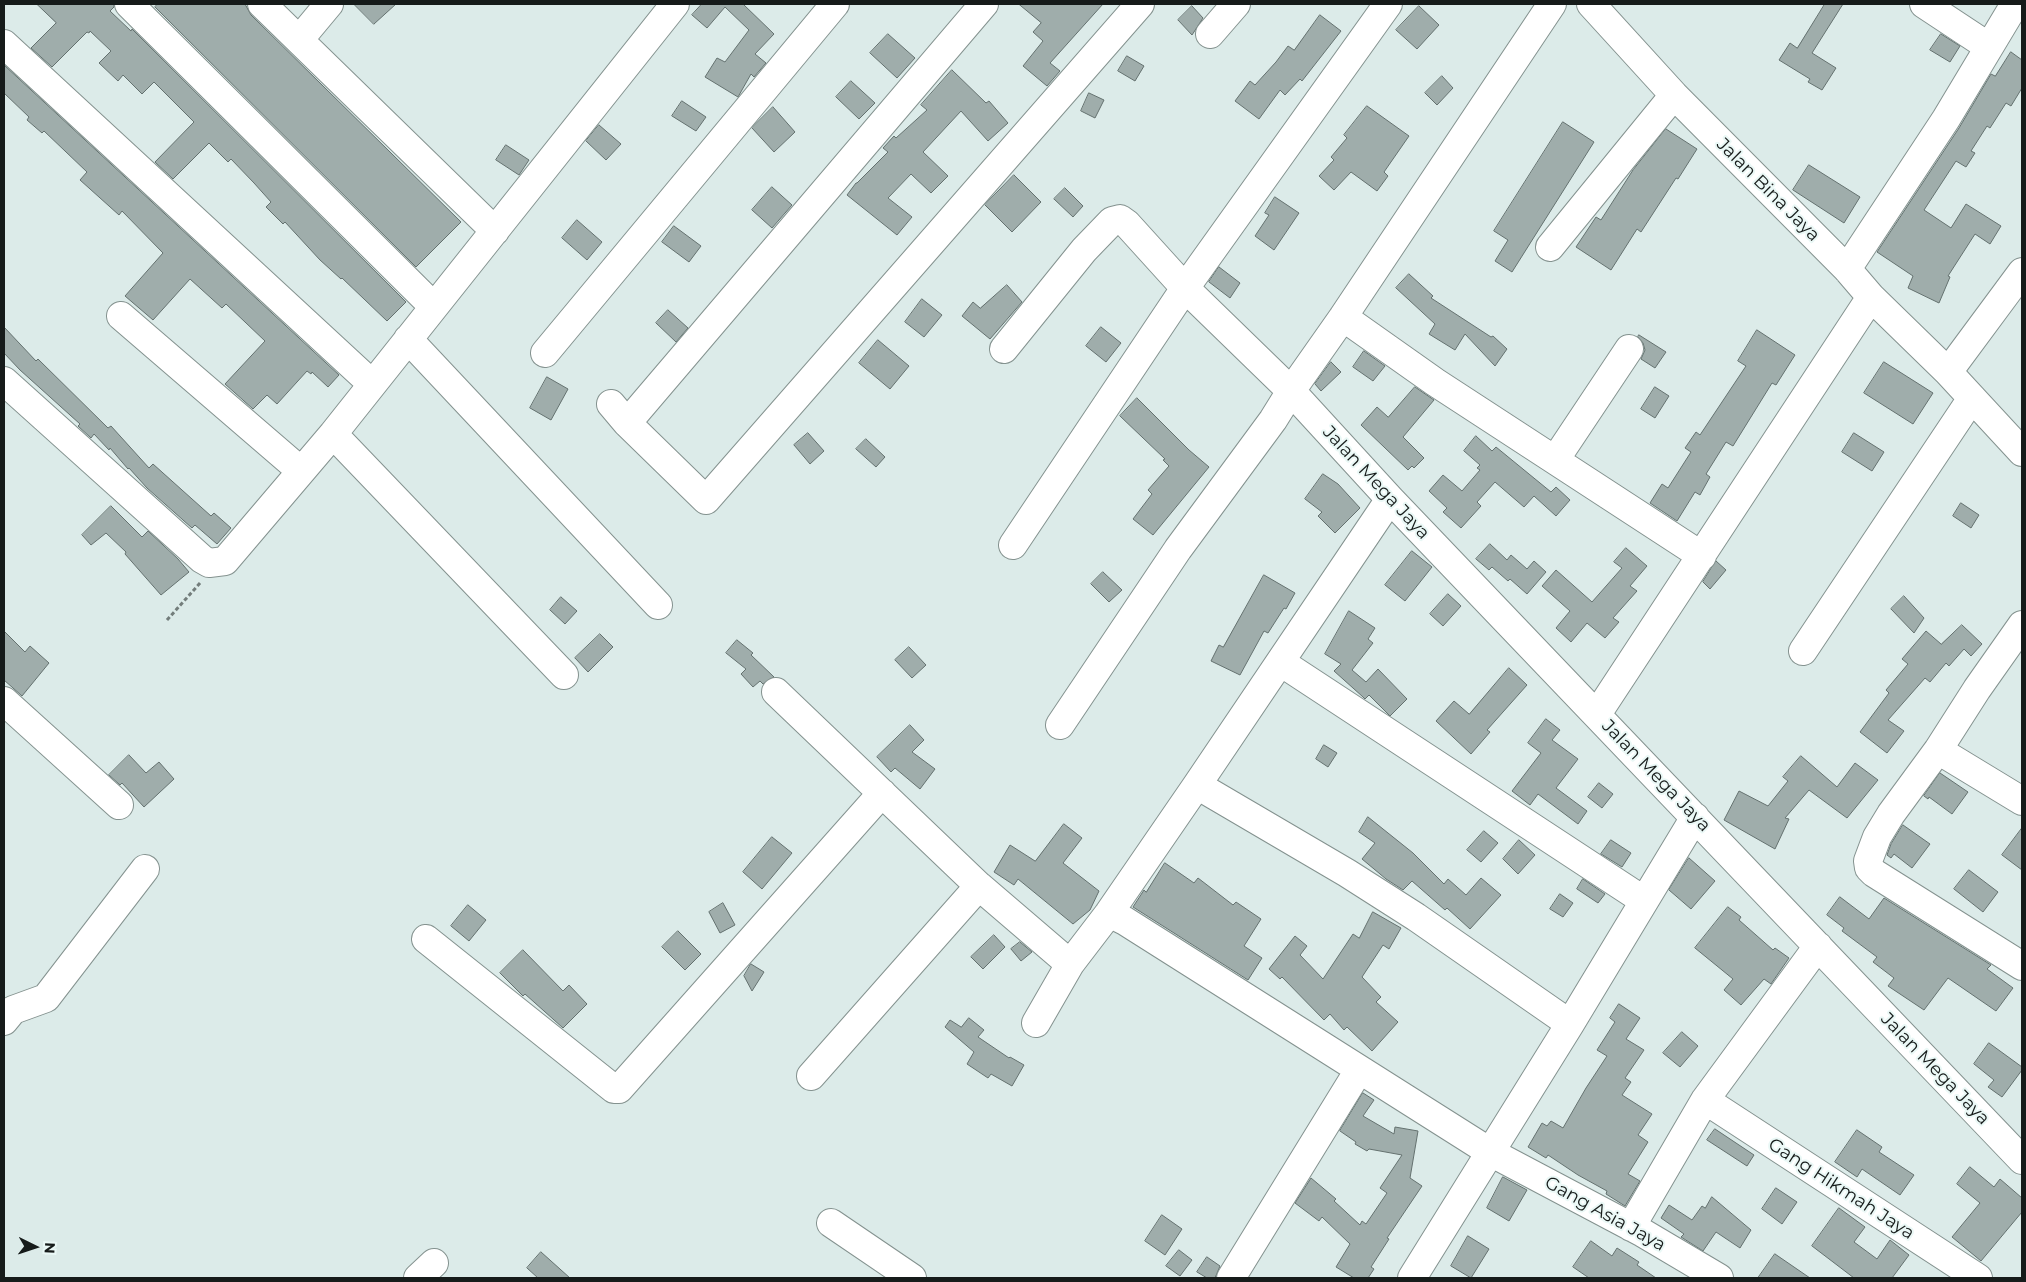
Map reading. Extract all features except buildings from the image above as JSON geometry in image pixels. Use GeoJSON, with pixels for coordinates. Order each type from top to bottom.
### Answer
{"type":"FeatureCollection","features":[{"type":"Feature","properties":{"kind":"street"},"geometry":{"type":"LineString","coordinates":[[129,4],[434,307]]}},
{"type":"Feature","properties":{"kind":"street"},"geometry":{"type":"LineString","coordinates":[[262,4],[495,230]]}},
{"type":"Feature","properties":{"kind":"street"},"geometry":{"type":"LineString","coordinates":[[299,40],[329,4]]}},
{"type":"Feature","properties":{"kind":"street"},"geometry":{"type":"LineString","coordinates":[[4,381],[202,560],[210,563],[225,561],[333,434],[675,4]]}},
{"type":"Feature","properties":{"kind":"street"},"geometry":{"type":"LineString","coordinates":[[545,353],[835,4]]}},
{"type":"Feature","properties":{"kind":"street"},"geometry":{"type":"LineString","coordinates":[[984,4],[619,414],[706,500],[1140,4]]}},
{"type":"Feature","properties":{"kind":"street"},"geometry":{"type":"LineString","coordinates":[[1210,34],[1236,4]]}},
{"type":"Feature","properties":{"kind":"street"},"geometry":{"type":"LineString","coordinates":[[1013,545],[1022,511],[1185,288],[1388,4]]}},
{"type":"Feature","properties":{"kind":"street"},"geometry":{"type":"LineString","coordinates":[[1060,725],[1178,549],[1272,420],[1343,317],[1552,4]]}},
{"type":"Feature","properties":{"kind":"street","name":"Jalan Bina Jaya"},"geometry":{"type":"LineString","coordinates":[[1591,4],[1674,95],[1847,269],[1870,297],[1948,372],[2022,452]]}},
{"type":"Feature","properties":{"kind":"street"},"geometry":{"type":"LineString","coordinates":[[1924,4],[1989,47]]}},
{"type":"Feature","properties":{"kind":"street"},"geometry":{"type":"LineString","coordinates":[[1847,269],[1946,119],[2015,4]]}},
{"type":"Feature","properties":{"kind":"street"},"geometry":{"type":"LineString","coordinates":[[4,44],[372,384]]}},
{"type":"Feature","properties":{"kind":"street"},"geometry":{"type":"LineString","coordinates":[[1550,247],[1674,95]]}},
{"type":"Feature","properties":{"kind":"street","name":"Jalan Mega Jaya"},"geometry":{"type":"LineString","coordinates":[[1004,350],[1084,250],[1112,221],[1120,219],[1127,224],[1185,288],[1291,391],[1390,499],[2022,1160]]}},
{"type":"Feature","properties":{"kind":"street"},"geometry":{"type":"LineString","coordinates":[[1948,372],[2022,272]]}},
{"type":"Feature","properties":{"kind":"street"},"geometry":{"type":"LineString","coordinates":[[1597,714],[1870,297]]}},
{"type":"Feature","properties":{"kind":"street"},"geometry":{"type":"LineString","coordinates":[[121,316],[301,471]]}},
{"type":"Feature","properties":{"kind":"street"},"geometry":{"type":"LineString","coordinates":[[1343,317],[1435,382],[1702,556]]}},
{"type":"Feature","properties":{"kind":"street"},"geometry":{"type":"LineString","coordinates":[[408,339],[658,605]]}},
{"type":"Feature","properties":{"kind":"street"},"geometry":{"type":"LineString","coordinates":[[1555,460],[1629,349]]}},
{"type":"Feature","properties":{"kind":"street"},"geometry":{"type":"LineString","coordinates":[[1803,651],[1972,398]]}},
{"type":"Feature","properties":{"kind":"street"},"geometry":{"type":"LineString","coordinates":[[333,434],[564,675]]}},
{"type":"Feature","properties":{"kind":"street"},"geometry":{"type":"LineString","coordinates":[[1036,1023],[1070,964],[1109,913],[1282,663],[1390,499]]}},
{"type":"Feature","properties":{"kind":"street"},"geometry":{"type":"LineString","coordinates":[[2022,625],[1977,689],[1938,750],[1892,814],[1878,837],[1868,861],[1869,868],[2022,966]]}},
{"type":"Feature","properties":{"kind":"street"},"geometry":{"type":"LineString","coordinates":[[1282,663],[1644,900]]}},
{"type":"Feature","properties":{"kind":"street"},"geometry":{"type":"LineString","coordinates":[[776,692],[979,886],[1070,964]]}},
{"type":"Feature","properties":{"kind":"street"},"geometry":{"type":"LineString","coordinates":[[4,701],[119,805]]}},
{"type":"Feature","properties":{"kind":"street"},"geometry":{"type":"LineString","coordinates":[[1938,750],[2022,801]]}},
{"type":"Feature","properties":{"kind":"street"},"geometry":{"type":"LineString","coordinates":[[1197,785],[1393,902],[1570,1024]]}},
{"type":"Feature","properties":{"kind":"street"},"geometry":{"type":"LineString","coordinates":[[426,939],[614,1089],[619,1089],[882,792]]}},
{"type":"Feature","properties":{"kind":"street"},"geometry":{"type":"LineString","coordinates":[[1422,1275],[1490,1152],[1695,817]]}},
{"type":"Feature","properties":{"kind":"street"},"geometry":{"type":"LineString","coordinates":[[4,1021],[13,1010],[46,998],[146,869]]}},
{"type":"Feature","properties":{"kind":"street"},"geometry":{"type":"LineString","coordinates":[[811,1076],[979,886]]}},
{"type":"Feature","properties":{"kind":"street","name":"Gang Asia Jaya"},"geometry":{"type":"LineString","coordinates":[[1109,913],[1133,926],[1490,1152],[1631,1227],[1718,1278]]}},
{"type":"Feature","properties":{"kind":"street"},"geometry":{"type":"LineString","coordinates":[[1631,1227],[1705,1100],[1818,946]]}},
{"type":"Feature","properties":{"kind":"street"},"geometry":{"type":"LineString","coordinates":[[1231,1278],[1359,1070]]}},
{"type":"Feature","properties":{"kind":"street","name":"Gang Hikmah Jaya"},"geometry":{"type":"LineString","coordinates":[[1705,1100],[1978,1278]]}},
{"type":"Feature","properties":{"kind":"street"},"geometry":{"type":"LineString","coordinates":[[831,1223],[912,1278]]}},
{"type":"Feature","properties":{"kind":"path"},"geometry":{"type":"LineString","coordinates":[[167,620],[218,563]]}}]}
